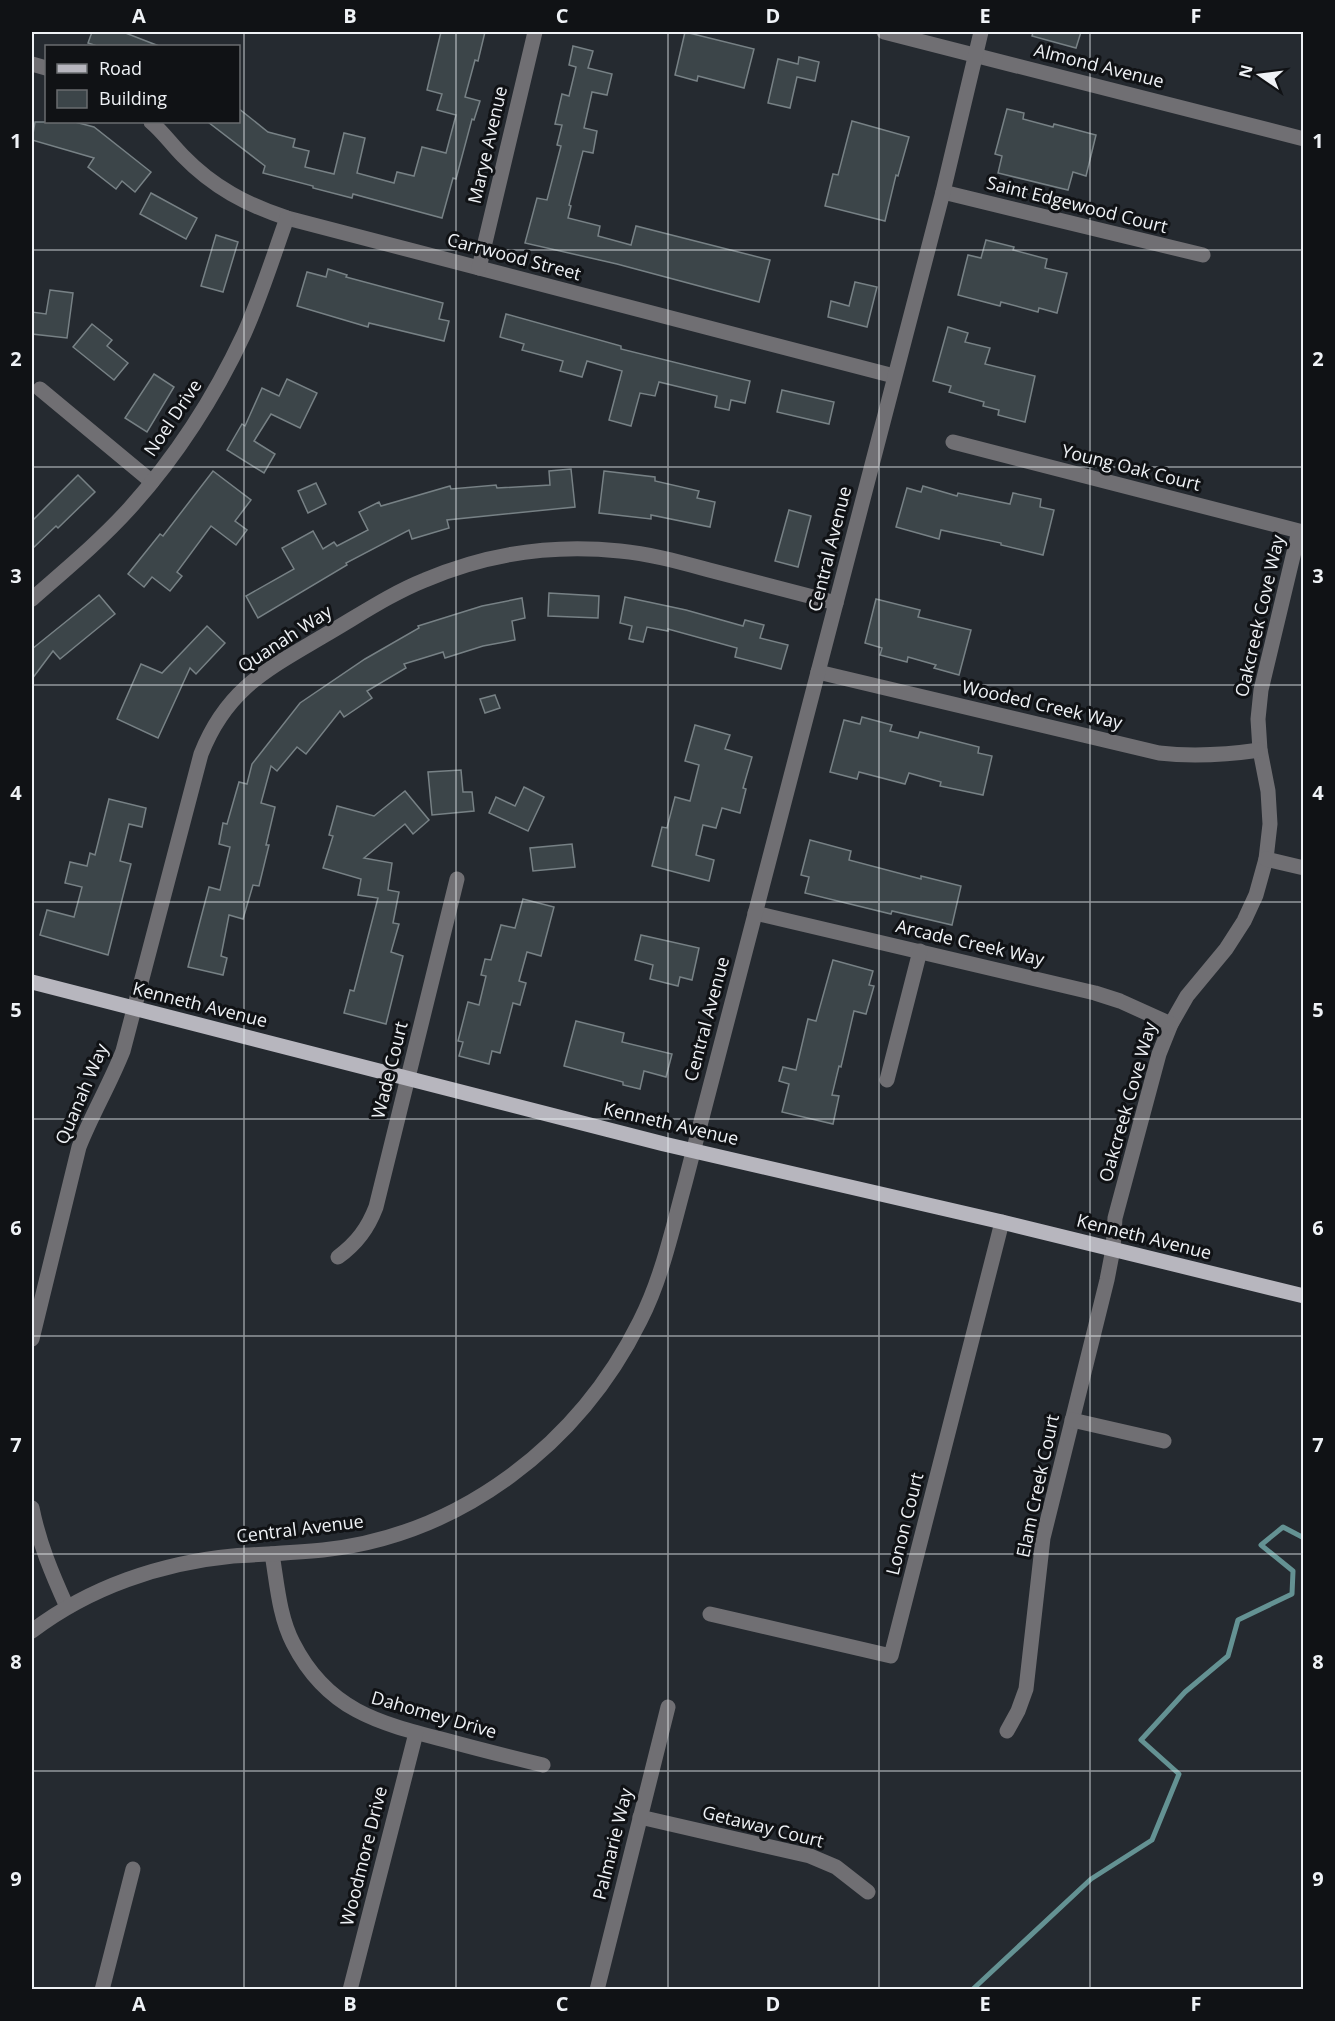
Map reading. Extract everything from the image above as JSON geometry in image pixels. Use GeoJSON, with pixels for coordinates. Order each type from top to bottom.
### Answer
{"type":"FeatureCollection","features":[{"type":"Feature","properties":{"kind":"main road","name":"Kenneth Avenue"},"geometry":{"type":"LineString","coordinates":[[32,982],[693,1151],[1002,1222],[1304,1296]]}},
{"type":"Feature","properties":{"kind":"street","name":"Marye Avenue"},"geometry":{"type":"LineString","coordinates":[[479,268],[535,32]]}},
{"type":"Feature","properties":{"kind":"street","name":"Almond Avenue"},"geometry":{"type":"LineString","coordinates":[[884,32],[1304,139]]}},
{"type":"Feature","properties":{"kind":"street","name":"Central Avenue"},"geometry":{"type":"LineString","coordinates":[[32,1630],[67,1607],[125,1580],[165,1568],[232,1557],[325,1550],[365,1543],[405,1532],[480,1497],[514,1474],[546,1448],[575,1419],[600,1386],[640,1322],[665,1256],[693,1151],[943,192],[981,32]]}},
{"type":"Feature","properties":{"kind":"street","name":"Carrwood Street"},"geometry":{"type":"LineString","coordinates":[[152,123],[182,156],[206,177],[232,195],[260,209],[287,218],[894,376]]}},
{"type":"Feature","properties":{"kind":"street","name":"Saint Edgewood Court"},"geometry":{"type":"LineString","coordinates":[[943,192],[1203,255]]}},
{"type":"Feature","properties":{"kind":"street","name":"Noel Drive"},"geometry":{"type":"LineString","coordinates":[[32,599],[128,510],[177,449],[202,412],[225,373],[255,305],[287,218]]}},
{"type":"Feature","properties":{"kind":"street"},"geometry":{"type":"LineString","coordinates":[[40,389],[152,482]]}},
{"type":"Feature","properties":{"kind":"street","name":"Young Oak Court"},"geometry":{"type":"LineString","coordinates":[[952,442],[1299,531]]}},
{"type":"Feature","properties":{"kind":"street","name":"Oakcreek Cove Way"},"geometry":{"type":"LineString","coordinates":[[1113,1249],[1115,1218],[1159,1054],[1171,1024],[1187,996],[1226,949],[1244,921],[1256,895],[1266,859],[1270,824],[1258,719],[1261,690],[1299,531]]}},
{"type":"Feature","properties":{"kind":"street","name":"Quanah Way"},"geometry":{"type":"LineString","coordinates":[[32,1339],[79,1147],[123,1051],[201,754],[221,715],[239,692],[262,673],[386,599],[430,578],[486,559],[540,550],[621,551],[661,558],[836,603]]}},
{"type":"Feature","properties":{"kind":"street","name":"Wooded Creek Way"},"geometry":{"type":"LineString","coordinates":[[818,672],[1159,753],[1191,757],[1260,750]]}},
{"type":"Feature","properties":{"kind":"street"},"geometry":{"type":"LineString","coordinates":[[1266,859],[1304,868]]}},
{"type":"Feature","properties":{"kind":"street","name":"Wade Court"},"geometry":{"type":"LineString","coordinates":[[338,1257],[358,1240],[374,1213],[458,879]]}},
{"type":"Feature","properties":{"kind":"street","name":"Arcade Creek Way"},"geometry":{"type":"LineString","coordinates":[[755,913],[1095,993],[1120,1000],[1171,1024]]}},
{"type":"Feature","properties":{"kind":"street"},"geometry":{"type":"LineString","coordinates":[[886,1080],[920,951]]}},
{"type":"Feature","properties":{"kind":"street","name":"Lonon Court"},"geometry":{"type":"LineString","coordinates":[[710,1614],[891,1656],[1002,1222]]}},
{"type":"Feature","properties":{"kind":"street","name":"Elam Creek Court"},"geometry":{"type":"LineString","coordinates":[[1007,1731],[1026,1689],[1043,1538],[1113,1249]]}},
{"type":"Feature","properties":{"kind":"street"},"geometry":{"type":"LineString","coordinates":[[1072,1420],[1164,1441]]}},
{"type":"Feature","properties":{"kind":"street"},"geometry":{"type":"LineString","coordinates":[[32,1508],[48,1567],[67,1607]]}},
{"type":"Feature","properties":{"kind":"street","name":"Dahomey Drive"},"geometry":{"type":"LineString","coordinates":[[272,1554],[283,1616],[292,1642],[307,1666],[325,1688],[359,1713],[385,1724],[543,1765]]}},
{"type":"Feature","properties":{"kind":"street","name":"Palmarie Way"},"geometry":{"type":"LineString","coordinates":[[597,1989],[668,1707]]}},
{"type":"Feature","properties":{"kind":"street","name":"Woodmore Drive"},"geometry":{"type":"LineString","coordinates":[[350,1989],[416,1733]]}},
{"type":"Feature","properties":{"kind":"street","name":"Getaway Court"},"geometry":{"type":"LineString","coordinates":[[640,1817],[810,1856],[836,1867],[868,1892]]}},
{"type":"Feature","properties":{"kind":"street"},"geometry":{"type":"LineString","coordinates":[[102,1989],[132,1869]]}},
{"type":"Feature","properties":{"kind":"building"},"geometry":{"type":"Polygon","coordinates":[[[92,32],[123,32],[156,45],[94,45],[88,43],[92,32]]]}},
{"type":"Feature","properties":{"kind":"building"},"geometry":{"type":"Polygon","coordinates":[[[441,32],[485,32],[478,61],[475,60],[465,97],[480,101],[474,120],[472,119],[456,179],[453,178],[442,218],[353,194],[352,198],[263,173],[265,166],[209,123],[240,123],[240,110],[268,132],[295,139],[293,147],[309,151],[305,167],[334,174],[344,133],[365,138],[357,173],[394,183],[397,172],[414,176],[422,147],[446,153],[456,115],[437,110],[442,94],[427,90],[441,32]]]}},
{"type":"Feature","properties":{"kind":"building"},"geometry":{"type":"Polygon","coordinates":[[[685,32],[754,49],[744,88],[698,76],[697,81],[675,75],[685,32]]]}},
{"type":"Feature","properties":{"kind":"building"},"geometry":{"type":"Polygon","coordinates":[[[1033,32],[1081,32],[1076,48],[1032,36],[1033,32]]]}},
{"type":"Feature","properties":{"kind":"building"},"geometry":{"type":"Polygon","coordinates":[[[573,46],[593,51],[588,68],[612,74],[607,95],[592,92],[584,128],[597,131],[593,153],[583,151],[569,205],[571,206],[568,218],[600,226],[598,236],[631,245],[636,226],[770,260],[759,302],[617,264],[525,243],[537,198],[547,200],[561,146],[557,145],[562,125],[555,124],[562,94],[569,96],[576,67],[569,65],[573,46]]]}},
{"type":"Feature","properties":{"kind":"building"},"geometry":{"type":"Polygon","coordinates":[[[799,57],[819,62],[815,81],[797,77],[790,108],[768,103],[778,59],[798,64],[799,57]]]}},
{"type":"Feature","properties":{"kind":"building"},"geometry":{"type":"Polygon","coordinates":[[[1007,109],[1024,113],[1023,119],[1096,135],[1086,176],[1073,172],[1068,190],[998,173],[1002,156],[995,154],[1007,109]]]}},
{"type":"Feature","properties":{"kind":"building"},"geometry":{"type":"Polygon","coordinates":[[[852,121],[909,137],[898,176],[896,175],[885,221],[825,206],[833,174],[838,175],[852,121]]]}},
{"type":"Feature","properties":{"kind":"building"},"geometry":{"type":"Polygon","coordinates":[[[35,122],[79,123],[94,127],[151,172],[135,192],[122,181],[116,189],[88,167],[94,158],[32,140],[35,122]]]}},
{"type":"Feature","properties":{"kind":"building"},"geometry":{"type":"Polygon","coordinates":[[[151,193],[197,218],[186,239],[140,214],[151,193]]]}},
{"type":"Feature","properties":{"kind":"building"},"geometry":{"type":"Polygon","coordinates":[[[216,235],[238,242],[223,292],[201,286],[216,235]]]}},
{"type":"Feature","properties":{"kind":"building"},"geometry":{"type":"Polygon","coordinates":[[[986,240],[1047,259],[1045,268],[1067,273],[1057,313],[1039,308],[1038,312],[1001,302],[1000,306],[958,295],[968,255],[981,258],[986,240]]]}},
{"type":"Feature","properties":{"kind":"building"},"geometry":{"type":"Polygon","coordinates":[[[328,269],[347,275],[346,277],[443,303],[439,319],[449,321],[444,341],[369,323],[368,327],[297,306],[307,272],[326,277],[328,269]]]}},
{"type":"Feature","properties":{"kind":"building"},"geometry":{"type":"Polygon","coordinates":[[[855,282],[877,287],[867,327],[828,317],[831,301],[849,306],[855,282]]]}},
{"type":"Feature","properties":{"kind":"building"},"geometry":{"type":"Polygon","coordinates":[[[50,290],[73,293],[67,338],[32,334],[32,312],[46,314],[50,290]]]}},
{"type":"Feature","properties":{"kind":"building"},"geometry":{"type":"Polygon","coordinates":[[[506,314],[621,346],[621,349],[750,381],[745,403],[731,400],[729,410],[715,407],[717,396],[659,382],[655,396],[640,393],[631,426],[609,420],[622,371],[587,361],[582,377],[560,371],[563,361],[522,350],[524,344],[500,337],[506,314]]]}},
{"type":"Feature","properties":{"kind":"building"},"geometry":{"type":"Polygon","coordinates":[[[92,324],[112,340],[107,346],[128,363],[114,380],[73,347],[92,324]]]}},
{"type":"Feature","properties":{"kind":"building"},"geometry":{"type":"Polygon","coordinates":[[[948,327],[968,333],[965,342],[990,348],[985,364],[1035,376],[1025,422],[998,415],[999,410],[983,406],[984,402],[949,392],[951,386],[933,381],[948,327]]]}},
{"type":"Feature","properties":{"kind":"building"},"geometry":{"type":"Polygon","coordinates":[[[154,374],[174,387],[147,432],[125,418],[154,374]]]}},
{"type":"Feature","properties":{"kind":"building"},"geometry":{"type":"Polygon","coordinates":[[[287,379],[317,393],[300,428],[271,414],[254,441],[275,454],[264,473],[227,450],[242,424],[245,426],[262,388],[279,396],[287,379]]]}},
{"type":"Feature","properties":{"kind":"building"},"geometry":{"type":"Polygon","coordinates":[[[782,390],[834,402],[829,424],[777,412],[782,390]]]}},
{"type":"Feature","properties":{"kind":"building"},"geometry":{"type":"Polygon","coordinates":[[[571,469],[575,507],[447,520],[449,528],[412,539],[409,530],[346,563],[347,565],[258,618],[246,596],[294,569],[282,548],[313,531],[323,549],[334,542],[337,546],[368,530],[359,512],[379,502],[381,506],[450,486],[451,489],[496,485],[497,488],[550,485],[549,471],[571,469]]]}},
{"type":"Feature","properties":{"kind":"building"},"geometry":{"type":"Polygon","coordinates":[[[213,471],[251,500],[235,521],[247,530],[236,545],[211,526],[177,572],[182,576],[170,591],[152,577],[144,587],[128,574],[160,534],[163,536],[213,471]]]}},
{"type":"Feature","properties":{"kind":"building"},"geometry":{"type":"Polygon","coordinates":[[[604,471],[655,477],[655,481],[699,491],[697,498],[715,502],[710,527],[651,515],[651,519],[599,513],[604,471]]]}},
{"type":"Feature","properties":{"kind":"building"},"geometry":{"type":"Polygon","coordinates":[[[78,475],[95,492],[58,528],[56,526],[32,549],[32,521],[78,475]]]}},
{"type":"Feature","properties":{"kind":"building"},"geometry":{"type":"Polygon","coordinates":[[[316,483],[326,504],[308,513],[298,491],[316,483]]]}},
{"type":"Feature","properties":{"kind":"building"},"geometry":{"type":"Polygon","coordinates":[[[923,486],[957,496],[958,493],[1010,504],[1013,493],[1041,499],[1040,507],[1054,510],[1043,555],[941,530],[939,539],[896,527],[907,488],[921,492],[923,486]]]}},
{"type":"Feature","properties":{"kind":"building"},"geometry":{"type":"Polygon","coordinates":[[[789,510],[811,516],[798,567],[775,561],[789,510]]]}},
{"type":"Feature","properties":{"kind":"building"},"geometry":{"type":"Polygon","coordinates":[[[549,593],[599,596],[598,618],[548,616],[549,593]]]}},
{"type":"Feature","properties":{"kind":"building"},"geometry":{"type":"Polygon","coordinates":[[[99,595],[115,614],[60,659],[53,651],[32,679],[32,649],[99,595]]]}},
{"type":"Feature","properties":{"kind":"building"},"geometry":{"type":"Polygon","coordinates":[[[625,597],[686,610],[743,626],[745,620],[764,625],[760,638],[788,645],[781,669],[735,657],[737,648],[668,629],[668,631],[647,627],[643,642],[629,639],[632,626],[620,623],[625,597]]]}},
{"type":"Feature","properties":{"kind":"building"},"geometry":{"type":"Polygon","coordinates":[[[522,598],[525,618],[512,621],[515,640],[483,646],[445,658],[443,652],[404,664],[406,668],[367,691],[372,698],[344,717],[340,711],[306,754],[297,747],[277,771],[271,766],[261,803],[275,807],[266,845],[269,845],[259,886],[253,885],[243,919],[229,915],[221,956],[227,958],[223,975],[188,967],[209,887],[220,890],[230,847],[219,844],[223,823],[227,824],[239,782],[247,784],[252,764],[300,703],[365,659],[419,628],[418,626],[482,606],[522,598]]]}},
{"type":"Feature","properties":{"kind":"building"},"geometry":{"type":"Polygon","coordinates":[[[876,599],[920,610],[918,617],[971,630],[959,675],[908,657],[907,662],[880,655],[882,648],[865,643],[876,599]]]}},
{"type":"Feature","properties":{"kind":"building"},"geometry":{"type":"Polygon","coordinates":[[[207,626],[225,643],[196,674],[190,668],[158,738],[117,719],[141,664],[162,673],[207,626]]]}},
{"type":"Feature","properties":{"kind":"building"},"geometry":{"type":"Polygon","coordinates":[[[495,695],[500,708],[485,713],[480,699],[495,695]]]}},
{"type":"Feature","properties":{"kind":"building"},"geometry":{"type":"Polygon","coordinates":[[[862,717],[892,725],[890,731],[918,738],[920,732],[979,747],[978,753],[992,756],[983,795],[940,786],[941,782],[909,773],[905,784],[859,772],[857,779],[830,772],[844,720],[860,724],[862,717]]]}},
{"type":"Feature","properties":{"kind":"building"},"geometry":{"type":"Polygon","coordinates":[[[695,725],[730,735],[725,749],[752,757],[743,788],[746,789],[740,813],[722,808],[716,828],[703,825],[696,855],[714,860],[709,881],[652,866],[662,827],[667,828],[675,797],[690,801],[699,765],[685,761],[695,725]]]}},
{"type":"Feature","properties":{"kind":"building"},"geometry":{"type":"Polygon","coordinates":[[[461,770],[463,792],[472,792],[474,811],[432,815],[428,772],[461,770]]]}},
{"type":"Feature","properties":{"kind":"building"},"geometry":{"type":"Polygon","coordinates":[[[524,787],[544,797],[528,831],[489,813],[496,797],[515,806],[524,787]]]}},
{"type":"Feature","properties":{"kind":"building"},"geometry":{"type":"Polygon","coordinates":[[[405,791],[429,820],[413,834],[405,824],[364,858],[392,863],[388,890],[399,892],[393,923],[399,924],[391,952],[403,956],[386,1024],[344,1013],[350,990],[354,991],[378,898],[358,895],[361,879],[323,868],[333,836],[329,835],[337,806],[374,816],[405,791]]]}},
{"type":"Feature","properties":{"kind":"building"},"geometry":{"type":"Polygon","coordinates":[[[109,799],[146,808],[142,827],[129,824],[120,861],[131,864],[108,955],[40,935],[47,910],[74,917],[82,887],[65,883],[70,862],[87,866],[90,853],[95,855],[109,799]]]}},
{"type":"Feature","properties":{"kind":"building"},"geometry":{"type":"Polygon","coordinates":[[[810,840],[851,851],[849,860],[921,879],[921,876],[961,886],[952,925],[892,911],[891,914],[805,893],[809,877],[801,875],[810,840]]]}},
{"type":"Feature","properties":{"kind":"building"},"geometry":{"type":"Polygon","coordinates":[[[572,844],[575,867],[533,871],[530,848],[572,844]]]}},
{"type":"Feature","properties":{"kind":"building"},"geometry":{"type":"Polygon","coordinates":[[[523,899],[554,907],[541,956],[527,952],[519,981],[526,983],[520,1005],[513,1003],[500,1053],[492,1051],[489,1064],[459,1056],[463,1042],[458,1041],[468,1002],[479,1005],[486,976],[481,975],[485,959],[491,960],[501,925],[515,928],[523,899]]]}},
{"type":"Feature","properties":{"kind":"building"},"geometry":{"type":"Polygon","coordinates":[[[641,935],[699,948],[692,980],[680,977],[678,986],[650,979],[653,965],[635,960],[641,935]]]}},
{"type":"Feature","properties":{"kind":"building"},"geometry":{"type":"Polygon","coordinates":[[[833,960],[873,971],[869,985],[874,986],[866,1014],[854,1011],[832,1095],[839,1096],[833,1124],[782,1112],[789,1084],[779,1081],[783,1067],[796,1070],[808,1019],[816,1021],[833,960]]]}},
{"type":"Feature","properties":{"kind":"building"},"geometry":{"type":"Polygon","coordinates":[[[576,1021],[624,1033],[622,1042],[672,1054],[666,1077],[644,1071],[640,1089],[564,1066],[576,1021]]]}},
{"type":"Feature","properties":{"kind":"waterway"},"geometry":{"type":"LineString","coordinates":[[972,1990],[1091,1879],[1152,1840],[1179,1774],[1141,1740],[1185,1692],[1228,1656],[1238,1620],[1292,1594],[1293,1571],[1261,1545],[1283,1527],[1304,1538]]}}]}
